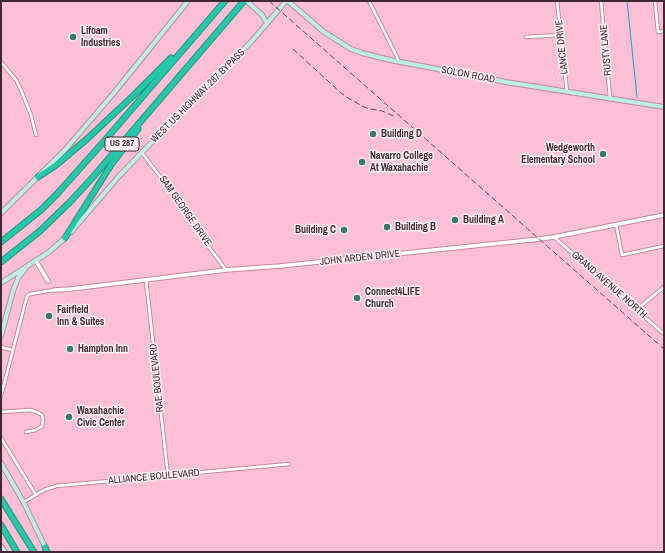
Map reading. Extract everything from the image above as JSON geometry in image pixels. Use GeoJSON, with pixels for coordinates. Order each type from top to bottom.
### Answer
{"type":"FeatureCollection","features":[{"type":"Feature","properties":{"kind":"highway","name":"US 287"},"geometry":{"type":"LineString","coordinates":[[1,262],[40,231],[70,202],[232,15],[246,1]]}},
{"type":"Feature","properties":{"kind":"highway","name":"US 287"},"geometry":{"type":"LineString","coordinates":[[1,242],[41,210],[57,194],[223,3]]}},
{"type":"Feature","properties":{"kind":"highway"},"geometry":{"type":"LineString","coordinates":[[38,177],[56,165],[87,139],[170,59],[178,54]]}},
{"type":"Feature","properties":{"kind":"highway"},"geometry":{"type":"LineString","coordinates":[[65,238],[112,165],[166,92]]}},
{"type":"Feature","properties":{"kind":"highway"},"geometry":{"type":"LineString","coordinates":[[1,498],[34,552]]}},
{"type":"Feature","properties":{"kind":"highway"},"geometry":{"type":"LineString","coordinates":[[1,525],[17,552]]}},
{"type":"Feature","properties":{"kind":"main road"},"geometry":{"type":"LineString","coordinates":[[1,213],[64,150],[113,94],[188,1]]}},
{"type":"Feature","properties":{"kind":"main road"},"geometry":{"type":"LineString","coordinates":[[246,1],[262,15],[267,23]]}},
{"type":"Feature","properties":{"kind":"main road","name":"WEST US HIGHWAY 287 BYPASS"},"geometry":{"type":"LineString","coordinates":[[1,282],[36,261],[65,238],[120,175],[248,45],[287,1]]}},
{"type":"Feature","properties":{"kind":"main road","name":"SOLON ROAD"},"geometry":{"type":"LineString","coordinates":[[287,1],[324,32],[351,49],[362,53],[506,82],[664,107]]}},
{"type":"Feature","properties":{"kind":"main road"},"geometry":{"type":"LineString","coordinates":[[1,336],[12,291],[18,278],[27,266]]}},
{"type":"Feature","properties":{"kind":"main road"},"geometry":{"type":"LineString","coordinates":[[1,463],[24,503],[46,550]]}},
{"type":"Feature","properties":{"kind":"main road"},"geometry":{"type":"LineString","coordinates":[[1,546],[5,552]]}},
{"type":"Feature","properties":{"kind":"street"},"geometry":{"type":"LineString","coordinates":[[369,1],[399,61]]}},
{"type":"Feature","properties":{"kind":"street","name":"LANCE DRIVE"},"geometry":{"type":"LineString","coordinates":[[557,1],[567,92]]}},
{"type":"Feature","properties":{"kind":"street","name":"RUSTY LANE"},"geometry":{"type":"LineString","coordinates":[[601,1],[610,99]]}},
{"type":"Feature","properties":{"kind":"street"},"geometry":{"type":"LineString","coordinates":[[655,1],[658,32],[664,31]]}},
{"type":"Feature","properties":{"kind":"street"},"geometry":{"type":"LineString","coordinates":[[526,37],[560,35]]}},
{"type":"Feature","properties":{"kind":"street"},"geometry":{"type":"LineString","coordinates":[[1,62],[16,80],[21,90],[31,115],[36,135]]}},
{"type":"Feature","properties":{"kind":"street","name":"SAM GEORGE DRIVE"},"geometry":{"type":"LineString","coordinates":[[142,152],[226,270]]}},
{"type":"Feature","properties":{"kind":"street","name":"JOHN ARDEN DRIVE"},"geometry":{"type":"LineString","coordinates":[[54,290],[226,270],[554,237],[664,215]]}},
{"type":"Feature","properties":{"kind":"street"},"geometry":{"type":"LineString","coordinates":[[616,224],[622,255],[664,246]]}},
{"type":"Feature","properties":{"kind":"street","name":"GRAND AVENUE NORTH"},"geometry":{"type":"LineString","coordinates":[[554,237],[664,334]]}},
{"type":"Feature","properties":{"kind":"street"},"geometry":{"type":"LineString","coordinates":[[36,261],[48,281]]}},
{"type":"Feature","properties":{"kind":"street","name":"RAE BOULEVARD"},"geometry":{"type":"LineString","coordinates":[[146,280],[168,476]]}},
{"type":"Feature","properties":{"kind":"street"},"geometry":{"type":"LineString","coordinates":[[636,310],[664,287]]}},
{"type":"Feature","properties":{"kind":"street"},"geometry":{"type":"LineString","coordinates":[[1,396],[26,296],[54,290]]}},
{"type":"Feature","properties":{"kind":"street"},"geometry":{"type":"LineString","coordinates":[[1,347],[12,350]]}},
{"type":"Feature","properties":{"kind":"street"},"geometry":{"type":"LineString","coordinates":[[1,412],[30,410],[42,415],[42,426],[36,430],[26,432]]}},
{"type":"Feature","properties":{"kind":"street"},"geometry":{"type":"LineString","coordinates":[[1,438],[2,442],[36,495]]}},
{"type":"Feature","properties":{"kind":"street","name":"ALLIANCE BOULEVARD"},"geometry":{"type":"LineString","coordinates":[[24,503],[44,490],[56,486],[289,464]]}},
{"type":"Feature","properties":{"kind":"waterway"},"geometry":{"type":"LineString","coordinates":[[627,1],[637,97]]}},
{"type":"Feature","properties":{"kind":"railway"},"geometry":{"type":"LineString","coordinates":[[269,1],[664,349]]}},
{"type":"Feature","properties":{"kind":"railway"},"geometry":{"type":"LineString","coordinates":[[293,49],[348,98],[362,106],[382,111],[396,117]]}},
{"type":"Feature","properties":{"kind":"place","name":"Lifoam Industries"},"geometry":{"type":"Point","coordinates":[73,37]}},
{"type":"Feature","properties":{"kind":"place","name":"Building D"},"geometry":{"type":"Point","coordinates":[373,134]}},
{"type":"Feature","properties":{"kind":"place","name":"Wedgeworth Elementary School"},"geometry":{"type":"Point","coordinates":[603,154]}},
{"type":"Feature","properties":{"kind":"place","name":"Navarro College At Waxahachie"},"geometry":{"type":"Point","coordinates":[362,162]}},
{"type":"Feature","properties":{"kind":"place","name":"Building A"},"geometry":{"type":"Point","coordinates":[455,220]}},
{"type":"Feature","properties":{"kind":"place","name":"Building B"},"geometry":{"type":"Point","coordinates":[387,227]}},
{"type":"Feature","properties":{"kind":"place","name":"Building C"},"geometry":{"type":"Point","coordinates":[344,230]}},
{"type":"Feature","properties":{"kind":"place","name":"Connect4LIFE Church"},"geometry":{"type":"Point","coordinates":[357,298]}},
{"type":"Feature","properties":{"kind":"place","name":"Fairfield Inn & Suites"},"geometry":{"type":"Point","coordinates":[49,316]}},
{"type":"Feature","properties":{"kind":"place","name":"Hampton Inn"},"geometry":{"type":"Point","coordinates":[70,349]}},
{"type":"Feature","properties":{"kind":"place","name":"Waxahachie Civic Center"},"geometry":{"type":"Point","coordinates":[69,417]}}]}
